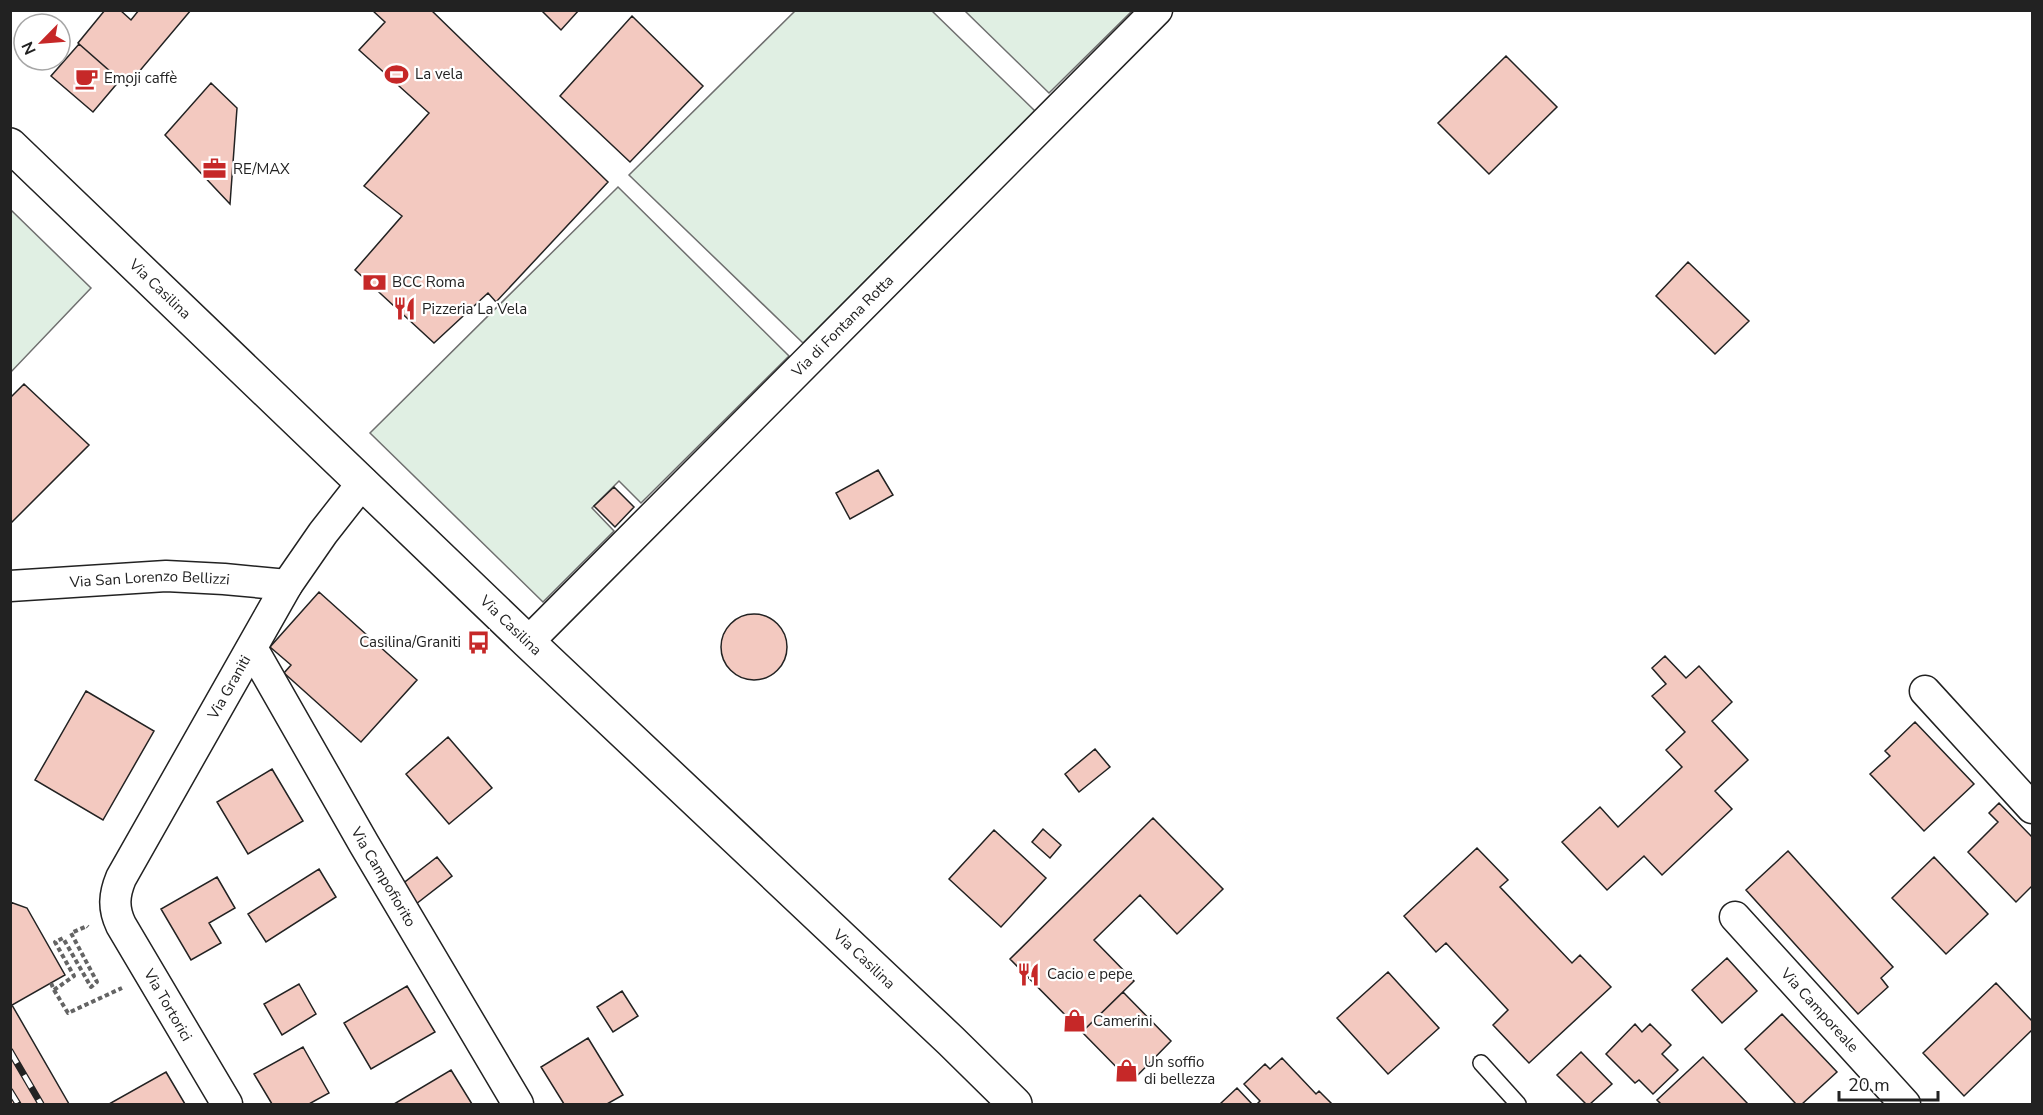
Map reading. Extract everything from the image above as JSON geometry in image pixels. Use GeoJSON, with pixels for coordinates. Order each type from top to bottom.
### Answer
{"type":"FeatureCollection","features":[{"type":"Feature","properties":{"kind":"main road","name":"Via Casilina"},"geometry":{"type":"LineString","coordinates":[[10,146],[528,642],[935,1026],[1014,1104]]}},
{"type":"Feature","properties":{"kind":"street","name":"Via di Fontana Rotta"},"geometry":{"type":"LineString","coordinates":[[528,642],[1157,10]]}},
{"type":"Feature","properties":{"kind":"street","name":"Via Graniti"},"geometry":{"type":"LineString","coordinates":[[120,918],[115,895],[121,878],[287,585],[323,533],[363,482]]}},
{"type":"Feature","properties":{"kind":"street","name":"Via San Lorenzo Bellizzi"},"geometry":{"type":"LineString","coordinates":[[10,586],[166,576],[204,577],[287,585]]}},
{"type":"Feature","properties":{"kind":"street","name":"Via Campofiorito"},"geometry":{"type":"LineString","coordinates":[[252,648],[518,1104]]}},
{"type":"Feature","properties":{"kind":"street"},"geometry":{"type":"LineString","coordinates":[[1925,691],[2032,808]]}},
{"type":"Feature","properties":{"kind":"street","name":"Via Camporeale"},"geometry":{"type":"LineString","coordinates":[[1735,917],[1905,1104]]}},
{"type":"Feature","properties":{"kind":"street","name":"Via Tortorici"},"geometry":{"type":"LineString","coordinates":[[120,918],[227,1104]]}},
{"type":"Feature","properties":{"kind":"lane"},"geometry":{"type":"LineString","coordinates":[[1481,1063],[1518,1104]]}},
{"type":"Feature","properties":{"kind":"path"},"geometry":{"type":"LineString","coordinates":[[54,990],[74,976],[55,942],[63,938],[91,987],[97,982],[71,933],[87,926],[98,946],[120,918]]}},
{"type":"Feature","properties":{"kind":"path"},"geometry":{"type":"LineString","coordinates":[[51,983],[68,1013],[122,988]]}},
{"type":"Feature","properties":{"kind":"green space"},"geometry":{"type":"Polygon","coordinates":[[[795,11],[932,11],[1035,111],[803,343],[629,175],[795,11]]]}},
{"type":"Feature","properties":{"kind":"green space"},"geometry":{"type":"Polygon","coordinates":[[[965,11],[1132,11],[1049,93],[965,11]]]}},
{"type":"Feature","properties":{"kind":"green space"},"geometry":{"type":"Polygon","coordinates":[[[618,187],[789,356],[641,503],[619,481],[592,508],[614,531],[543,602],[370,433],[618,187]]]}},
{"type":"Feature","properties":{"kind":"green space"},"geometry":{"type":"Polygon","coordinates":[[[12,211],[91,288],[11,372],[10,212],[12,211]]]}},
{"type":"Feature","properties":{"kind":"building"},"geometry":{"type":"Polygon","coordinates":[[[105,10],[120,10],[131,20],[139,10],[191,10],[127,86],[78,43],[105,10]]]}},
{"type":"Feature","properties":{"kind":"building"},"geometry":{"type":"Polygon","coordinates":[[[372,10],[431,10],[608,182],[496,302],[488,293],[434,343],[355,270],[402,216],[364,186],[429,113],[359,50],[385,22],[372,10]]]}},
{"type":"Feature","properties":{"kind":"building"},"geometry":{"type":"Polygon","coordinates":[[[541,10],[579,10],[561,30],[541,10]]]}},
{"type":"Feature","properties":{"kind":"building"},"geometry":{"type":"Polygon","coordinates":[[[632,16],[703,86],[630,162],[560,96],[632,16]]]}},
{"type":"Feature","properties":{"kind":"building","name":"Emoji caffè"},"geometry":{"type":"Polygon","coordinates":[[[79,44],[120,80],[93,112],[51,76],[54,72],[72,72],[72,52],[79,44]]]}},
{"type":"Feature","properties":{"kind":"building"},"geometry":{"type":"Polygon","coordinates":[[[1506,56],[1557,107],[1489,174],[1438,123],[1506,56]]]}},
{"type":"Feature","properties":{"kind":"building","name":"RE/MAX"},"geometry":{"type":"Polygon","coordinates":[[[211,83],[237,108],[230,204],[165,135],[211,83]]]}},
{"type":"Feature","properties":{"kind":"building"},"geometry":{"type":"Polygon","coordinates":[[[1688,262],[1749,321],[1715,354],[1656,296],[1688,262]]]}},
{"type":"Feature","properties":{"kind":"building"},"geometry":{"type":"Polygon","coordinates":[[[24,384],[89,445],[10,524],[10,398],[24,384]]]}},
{"type":"Feature","properties":{"kind":"building"},"geometry":{"type":"Polygon","coordinates":[[[878,470],[893,495],[850,519],[836,493],[878,470]]]}},
{"type":"Feature","properties":{"kind":"building"},"geometry":{"type":"Polygon","coordinates":[[[614,487],[634,507],[615,527],[594,506],[614,487]]]}},
{"type":"Feature","properties":{"kind":"building"},"geometry":{"type":"Polygon","coordinates":[[[319,592],[417,680],[361,742],[284,673],[291,665],[270,647],[319,592]]]}},
{"type":"Feature","properties":{"kind":"building"},"geometry":{"type":"Polygon","coordinates":[[[760,614],[778,623],[785,634],[787,647],[785,660],[778,671],[767,678],[748,680],[730,671],[723,660],[721,641],[730,623],[741,616],[760,614]]]}},
{"type":"Feature","properties":{"kind":"building"},"geometry":{"type":"Polygon","coordinates":[[[1665,656],[1686,678],[1699,666],[1732,702],[1712,721],[1748,760],[1715,791],[1732,809],[1662,875],[1644,856],[1607,890],[1562,842],[1600,807],[1618,827],[1682,767],[1666,750],[1685,732],[1652,696],[1666,684],[1652,668],[1665,656]]]}},
{"type":"Feature","properties":{"kind":"building"},"geometry":{"type":"Polygon","coordinates":[[[86,691],[154,731],[103,820],[35,780],[86,691]]]}},
{"type":"Feature","properties":{"kind":"building"},"geometry":{"type":"Polygon","coordinates":[[[1915,722],[1974,784],[1924,831],[1870,774],[1890,756],[1885,751],[1915,722]]]}},
{"type":"Feature","properties":{"kind":"building"},"geometry":{"type":"Polygon","coordinates":[[[448,737],[492,788],[449,824],[406,774],[448,737]]]}},
{"type":"Feature","properties":{"kind":"building"},"geometry":{"type":"Polygon","coordinates":[[[1095,749],[1110,767],[1079,792],[1065,774],[1095,749]]]}},
{"type":"Feature","properties":{"kind":"building"},"geometry":{"type":"Polygon","coordinates":[[[272,769],[303,821],[248,854],[217,802],[272,769]]]}},
{"type":"Feature","properties":{"kind":"building"},"geometry":{"type":"Polygon","coordinates":[[[1999,803],[2032,837],[2032,886],[2016,902],[1968,852],[1998,822],[1989,813],[1999,803]]]}},
{"type":"Feature","properties":{"kind":"building"},"geometry":{"type":"Polygon","coordinates":[[[1153,818],[1223,889],[1177,934],[1140,895],[1094,940],[1134,981],[1082,1032],[1010,959],[1153,818]]]}},
{"type":"Feature","properties":{"kind":"building"},"geometry":{"type":"Polygon","coordinates":[[[1043,829],[1061,845],[1050,858],[1032,842],[1043,829]]]}},
{"type":"Feature","properties":{"kind":"building"},"geometry":{"type":"Polygon","coordinates":[[[994,830],[1046,878],[1001,927],[949,879],[994,830]]]}},
{"type":"Feature","properties":{"kind":"building"},"geometry":{"type":"Polygon","coordinates":[[[1477,848],[1508,880],[1500,887],[1572,963],[1580,955],[1611,987],[1529,1063],[1493,1025],[1508,1010],[1446,943],[1436,952],[1404,916],[1477,848]]]}},
{"type":"Feature","properties":{"kind":"building"},"geometry":{"type":"Polygon","coordinates":[[[1788,851],[1893,967],[1881,978],[1888,987],[1858,1014],[1746,890],[1788,851]]]}},
{"type":"Feature","properties":{"kind":"building"},"geometry":{"type":"Polygon","coordinates":[[[437,857],[452,876],[416,904],[401,885],[437,857]]]}},
{"type":"Feature","properties":{"kind":"building"},"geometry":{"type":"Polygon","coordinates":[[[1934,857],[1988,914],[1946,954],[1892,898],[1934,857]]]}},
{"type":"Feature","properties":{"kind":"building"},"geometry":{"type":"Polygon","coordinates":[[[319,869],[336,897],[266,942],[248,914],[319,869]]]}},
{"type":"Feature","properties":{"kind":"building"},"geometry":{"type":"Polygon","coordinates":[[[217,877],[235,908],[209,923],[221,943],[191,960],[161,909],[217,877]]]}},
{"type":"Feature","properties":{"kind":"building"},"geometry":{"type":"Polygon","coordinates":[[[10,902],[27,908],[65,975],[12,1005],[69,1104],[10,1104],[10,902]]]}},
{"type":"Feature","properties":{"kind":"building"},"geometry":{"type":"Polygon","coordinates":[[[1727,958],[1757,991],[1722,1023],[1692,990],[1727,958]]]}},
{"type":"Feature","properties":{"kind":"building"},"geometry":{"type":"Polygon","coordinates":[[[1388,972],[1439,1028],[1388,1074],[1337,1018],[1388,972]]]}},
{"type":"Feature","properties":{"kind":"building"},"geometry":{"type":"Polygon","coordinates":[[[1996,983],[2032,1021],[2032,1030],[1964,1096],[1923,1053],[1996,983]]]}},
{"type":"Feature","properties":{"kind":"building"},"geometry":{"type":"Polygon","coordinates":[[[299,984],[316,1014],[282,1035],[264,1004],[299,984]]]}},
{"type":"Feature","properties":{"kind":"building"},"geometry":{"type":"Polygon","coordinates":[[[407,986],[435,1032],[371,1069],[344,1023],[407,986]]]}},
{"type":"Feature","properties":{"kind":"building"},"geometry":{"type":"Polygon","coordinates":[[[622,991],[638,1016],[613,1032],[597,1007],[622,991]]]}},
{"type":"Feature","properties":{"kind":"building"},"geometry":{"type":"Polygon","coordinates":[[[1123,992],[1171,1041],[1131,1082],[1082,1032],[1123,992]]]}},
{"type":"Feature","properties":{"kind":"building"},"geometry":{"type":"Polygon","coordinates":[[[1782,1014],[1837,1072],[1802,1104],[1796,1104],[1745,1049],[1782,1014]]]}},
{"type":"Feature","properties":{"kind":"building"},"geometry":{"type":"Polygon","coordinates":[[[1635,1024],[1642,1032],[1650,1024],[1671,1045],[1662,1054],[1678,1070],[1653,1094],[1639,1080],[1635,1083],[1606,1054],[1635,1024]]]}},
{"type":"Feature","properties":{"kind":"building"},"geometry":{"type":"Polygon","coordinates":[[[588,1038],[623,1095],[607,1104],[564,1104],[541,1067],[588,1038]]]}},
{"type":"Feature","properties":{"kind":"building"},"geometry":{"type":"Polygon","coordinates":[[[303,1047],[329,1093],[309,1104],[272,1104],[254,1074],[303,1047]]]}},
{"type":"Feature","properties":{"kind":"building"},"geometry":{"type":"Polygon","coordinates":[[[1581,1052],[1612,1084],[1590,1104],[1586,1104],[1557,1075],[1581,1052]]]}},
{"type":"Feature","properties":{"kind":"building"},"geometry":{"type":"Polygon","coordinates":[[[1703,1057],[1748,1104],[1661,1104],[1657,1100],[1703,1057]]]}},
{"type":"Feature","properties":{"kind":"building"},"geometry":{"type":"Polygon","coordinates":[[[1282,1058],[1316,1094],[1319,1091],[1332,1104],[1257,1104],[1260,1101],[1244,1084],[1265,1064],[1270,1069],[1282,1058]]]}},
{"type":"Feature","properties":{"kind":"building"},"geometry":{"type":"Polygon","coordinates":[[[451,1070],[472,1104],[394,1104],[451,1070]]]}},
{"type":"Feature","properties":{"kind":"building"},"geometry":{"type":"Polygon","coordinates":[[[166,1072],[185,1104],[109,1104],[166,1072]]]}},
{"type":"Feature","properties":{"kind":"building"},"geometry":{"type":"Polygon","coordinates":[[[1237,1088],[1252,1104],[1220,1104],[1237,1088]]]}},
{"type":"Feature","properties":{"kind":"railway"},"geometry":{"type":"LineString","coordinates":[[10,1051],[41,1104]]}},
{"type":"Feature","properties":{"kind":"railway"},"geometry":{"type":"LineString","coordinates":[[10,1091],[18,1104]]}},
{"type":"Feature","properties":{"kind":"place","name":"La vela"},"geometry":{"type":"Point","coordinates":[397,74]}},
{"type":"Feature","properties":{"kind":"place","name":"Emoji caffè"},"geometry":{"type":"Point","coordinates":[86,78]}},
{"type":"Feature","properties":{"kind":"place","name":"RE/MAX"},"geometry":{"type":"Point","coordinates":[215,169]}},
{"type":"Feature","properties":{"kind":"place","name":"BCC Roma"},"geometry":{"type":"Point","coordinates":[374,282]}},
{"type":"Feature","properties":{"kind":"place","name":"Pizzeria La Vela"},"geometry":{"type":"Point","coordinates":[404,309]}},
{"type":"Feature","properties":{"kind":"place","name":"Casilina/Graniti"},"geometry":{"type":"Point","coordinates":[479,642]}},
{"type":"Feature","properties":{"kind":"place","name":"Cacio e pepe"},"geometry":{"type":"Point","coordinates":[1029,974]}},
{"type":"Feature","properties":{"kind":"place","name":"Camerini"},"geometry":{"type":"Point","coordinates":[1075,1021]}},
{"type":"Feature","properties":{"kind":"place","name":"Un soffio di bellezza"},"geometry":{"type":"Point","coordinates":[1126,1071]}}]}
